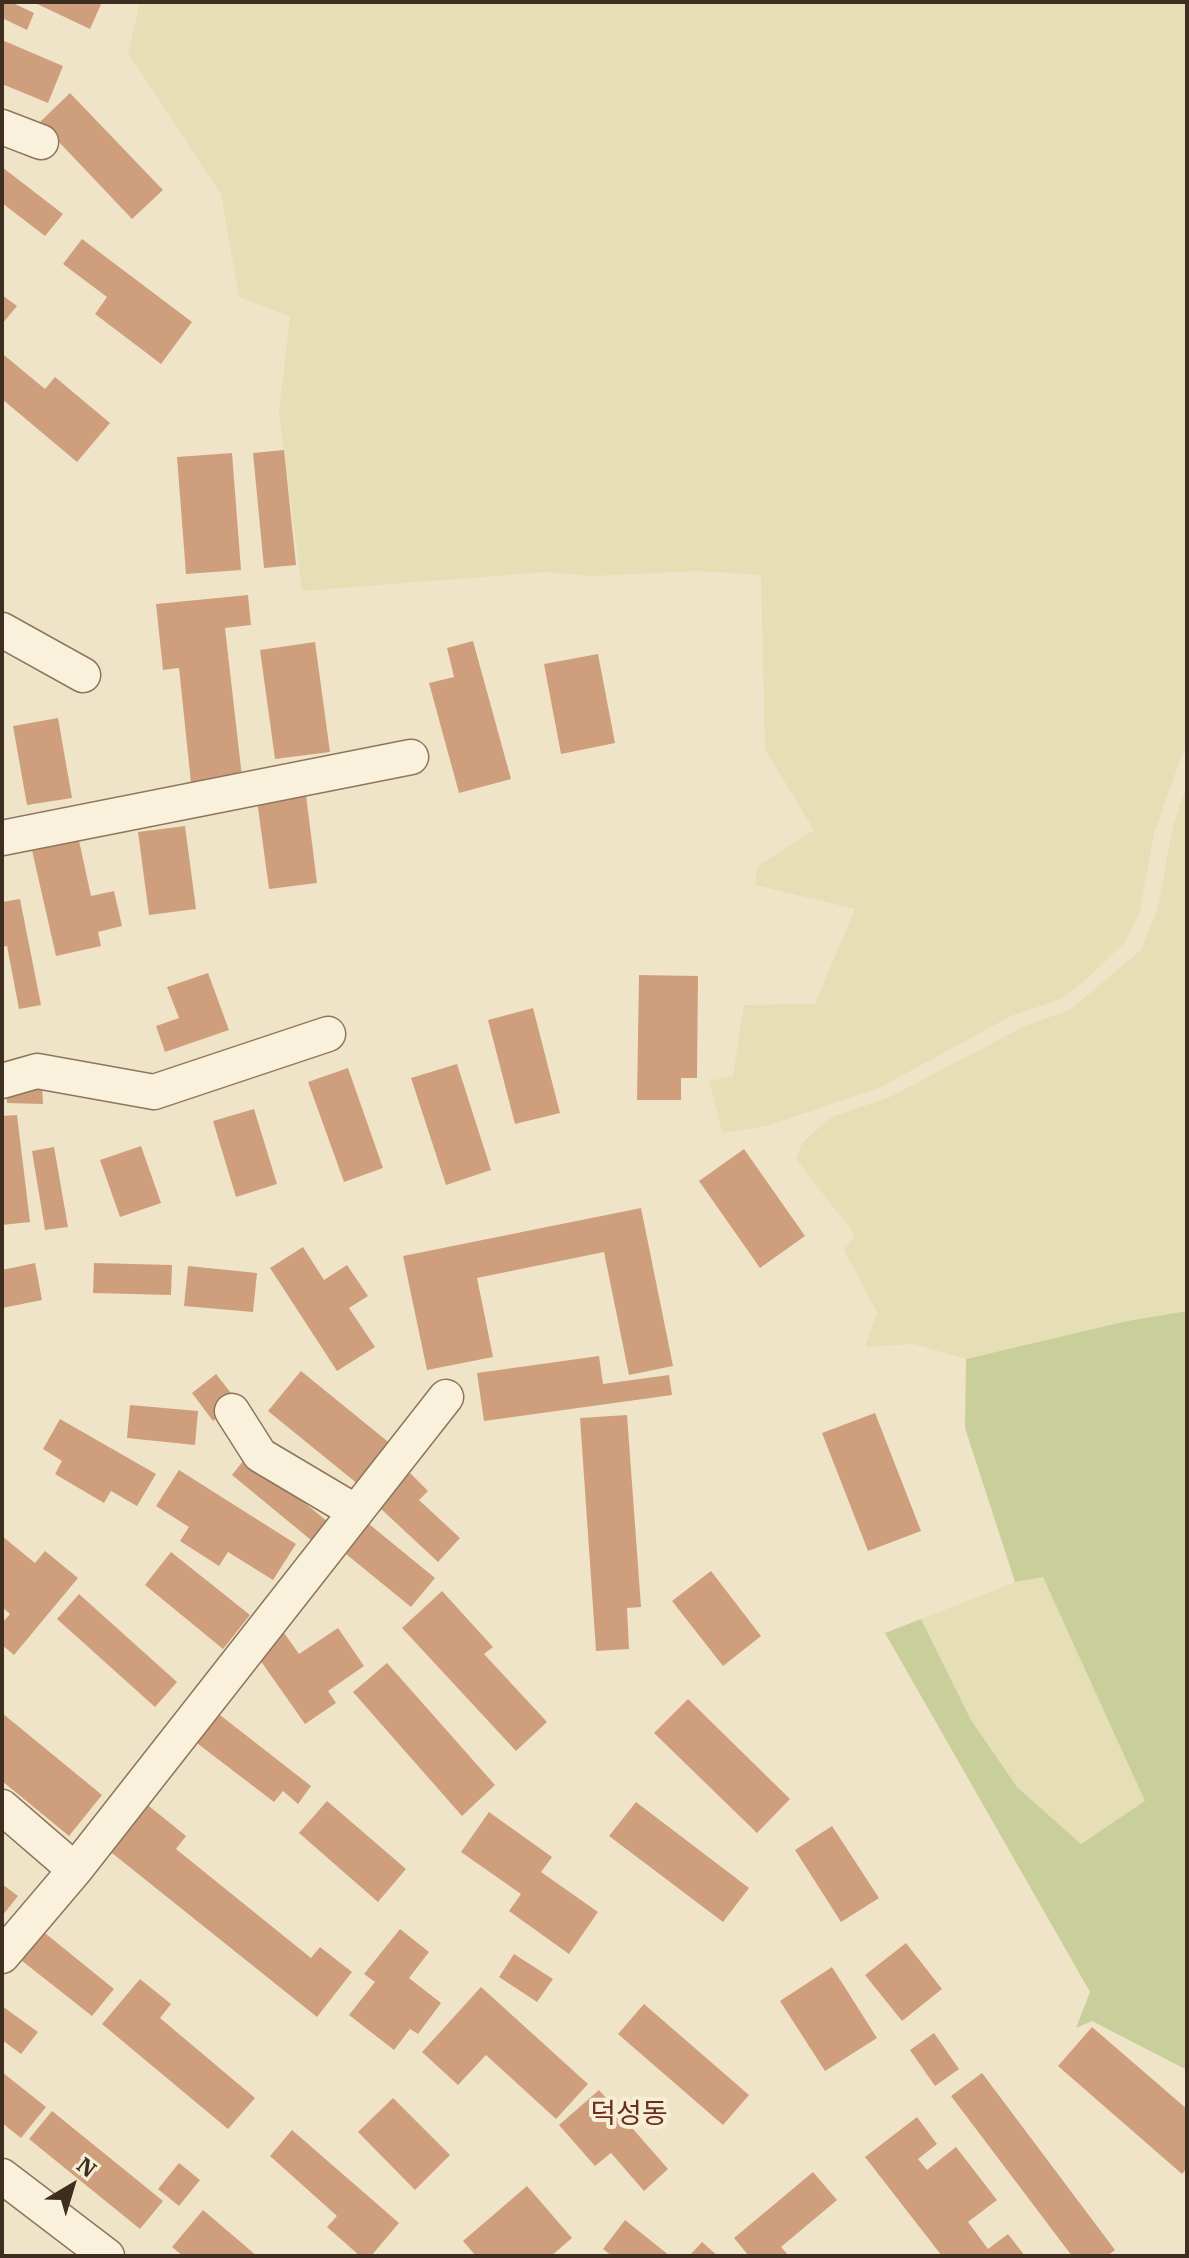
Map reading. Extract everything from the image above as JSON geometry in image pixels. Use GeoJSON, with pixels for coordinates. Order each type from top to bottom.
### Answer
{"type":"FeatureCollection","features":[{"type":"Feature","properties":{"kind":"street"},"geometry":{"type":"LineString","coordinates":[[2,127],[41,142]]}},
{"type":"Feature","properties":{"kind":"street"},"geometry":{"type":"LineString","coordinates":[[2,630],[83,675]]}},
{"type":"Feature","properties":{"kind":"street"},"geometry":{"type":"LineString","coordinates":[[2,838],[411,757]]}},
{"type":"Feature","properties":{"kind":"street"},"geometry":{"type":"LineString","coordinates":[[2,1081],[37,1071],[154,1092],[328,1034]]}},
{"type":"Feature","properties":{"kind":"street"},"geometry":{"type":"LineString","coordinates":[[2,1956],[75,1870],[446,1397]]}},
{"type":"Feature","properties":{"kind":"street"},"geometry":{"type":"LineString","coordinates":[[232,1411],[260,1455],[356,1512]]}},
{"type":"Feature","properties":{"kind":"street"},"geometry":{"type":"LineString","coordinates":[[2,1807],[75,1870]]}},
{"type":"Feature","properties":{"kind":"street"},"geometry":{"type":"LineString","coordinates":[[2,2176],[107,2256]]}},
{"type":"Feature","properties":{"kind":"shaded area"},"geometry":{"type":"Polygon","coordinates":[[[140,2],[1187,2],[1187,741],[1154,833],[1140,911],[1125,942],[1061,999],[1011,1016],[879,1088],[766,1126],[722,1133],[709,1081],[733,1076],[744,1005],[815,1004],[855,909],[755,885],[758,866],[814,830],[765,749],[761,575],[699,571],[592,576],[547,572],[302,591],[279,411],[290,317],[239,297],[221,194],[128,53],[140,2]]]}},
{"type":"Feature","properties":{"kind":"shaded area"},"geometry":{"type":"Polygon","coordinates":[[[1187,786],[1187,1311],[1127,1321],[966,1359],[914,1344],[865,1347],[877,1312],[844,1250],[855,1235],[796,1159],[802,1143],[831,1117],[890,1097],[1023,1027],[1071,1009],[1141,950],[1157,911],[1174,822],[1187,786]]]}},
{"type":"Feature","properties":{"kind":"shaded area"},"geometry":{"type":"Polygon","coordinates":[[[1043,1576],[1146,1801],[1081,1844],[1017,1787],[971,1720],[921,1619],[1015,1582],[1043,1576]]]}},
{"type":"Feature","properties":{"kind":"green space"},"geometry":{"type":"Polygon","coordinates":[[[1187,1311],[1187,2070],[1092,2021],[1076,2028],[1090,1992],[885,1633],[921,1619],[971,1720],[1017,1787],[1081,1844],[1145,1801],[1043,1577],[1015,1582],[965,1428],[966,1359],[1127,1321],[1187,1311]]]}},
{"type":"Feature","properties":{"kind":"building"},"geometry":{"type":"Polygon","coordinates":[[[2,2],[11,2],[34,13],[27,30],[2,18],[2,2]]]}},
{"type":"Feature","properties":{"kind":"building"},"geometry":{"type":"Polygon","coordinates":[[[33,2],[102,2],[90,29],[33,2]]]}},
{"type":"Feature","properties":{"kind":"building"},"geometry":{"type":"Polygon","coordinates":[[[2,40],[63,66],[48,103],[2,84],[2,40]]]}},
{"type":"Feature","properties":{"kind":"building"},"geometry":{"type":"Polygon","coordinates":[[[70,93],[163,190],[132,219],[40,122],[70,93]]]}},
{"type":"Feature","properties":{"kind":"building"},"geometry":{"type":"Polygon","coordinates":[[[2,167],[63,214],[45,236],[2,203],[2,167]]]}},
{"type":"Feature","properties":{"kind":"building"},"geometry":{"type":"Polygon","coordinates":[[[82,239],[192,322],[161,364],[95,314],[107,297],[63,264],[82,239]]]}},
{"type":"Feature","properties":{"kind":"building"},"geometry":{"type":"Polygon","coordinates":[[[2,295],[17,306],[2,324],[2,295]]]}},
{"type":"Feature","properties":{"kind":"building"},"geometry":{"type":"Polygon","coordinates":[[[4,355],[45,389],[55,377],[110,423],[77,462],[2,399],[4,355]]]}},
{"type":"Feature","properties":{"kind":"building"},"geometry":{"type":"Polygon","coordinates":[[[284,450],[296,565],[264,568],[253,453],[284,450]]]}},
{"type":"Feature","properties":{"kind":"building"},"geometry":{"type":"Polygon","coordinates":[[[232,453],[241,570],[186,574],[177,457],[232,453]]]}},
{"type":"Feature","properties":{"kind":"building"},"geometry":{"type":"Polygon","coordinates":[[[248,595],[251,625],[225,628],[242,777],[191,783],[179,668],[163,670],[156,604],[248,595]]]}},
{"type":"Feature","properties":{"kind":"building"},"geometry":{"type":"Polygon","coordinates":[[[473,641],[511,779],[459,793],[429,683],[454,677],[447,648],[473,641]]]}},
{"type":"Feature","properties":{"kind":"building"},"geometry":{"type":"Polygon","coordinates":[[[315,642],[330,752],[275,759],[260,650],[315,642]]]}},
{"type":"Feature","properties":{"kind":"building"},"geometry":{"type":"Polygon","coordinates":[[[598,654],[615,743],[561,754],[544,664],[598,654]]]}},
{"type":"Feature","properties":{"kind":"building"},"geometry":{"type":"Polygon","coordinates":[[[58,718],[72,798],[27,805],[13,726],[58,718]]]}},
{"type":"Feature","properties":{"kind":"building"},"geometry":{"type":"Polygon","coordinates":[[[305,787],[317,883],[269,889],[256,793],[305,787]]]}},
{"type":"Feature","properties":{"kind":"building"},"geometry":{"type":"Polygon","coordinates":[[[185,826],[196,909],[149,915],[138,832],[185,826]]]}},
{"type":"Feature","properties":{"kind":"building"},"geometry":{"type":"Polygon","coordinates":[[[78,836],[91,896],[114,891],[122,926],[98,932],[101,946],[56,956],[31,846],[78,836]]]}},
{"type":"Feature","properties":{"kind":"building"},"geometry":{"type":"Polygon","coordinates":[[[20,899],[41,1005],[19,1009],[7,946],[2,947],[2,902],[20,899]]]}},
{"type":"Feature","properties":{"kind":"building"},"geometry":{"type":"Polygon","coordinates":[[[208,973],[229,1030],[165,1052],[156,1026],[179,1018],[167,987],[208,973]]]}},
{"type":"Feature","properties":{"kind":"building"},"geometry":{"type":"Polygon","coordinates":[[[639,975],[698,976],[697,1078],[681,1078],[681,1100],[637,1100],[639,975]]]}},
{"type":"Feature","properties":{"kind":"building"},"geometry":{"type":"Polygon","coordinates":[[[533,1008],[560,1113],[515,1124],[488,1020],[533,1008]]]}},
{"type":"Feature","properties":{"kind":"building"},"geometry":{"type":"Polygon","coordinates":[[[457,1064],[491,1170],[446,1185],[411,1078],[457,1064]]]}},
{"type":"Feature","properties":{"kind":"building"},"geometry":{"type":"Polygon","coordinates":[[[348,1068],[383,1168],[344,1182],[308,1082],[348,1068]]]}},
{"type":"Feature","properties":{"kind":"building"},"geometry":{"type":"Polygon","coordinates":[[[6,1087],[42,1087],[43,1104],[7,1103],[6,1087]]]}},
{"type":"Feature","properties":{"kind":"building"},"geometry":{"type":"Polygon","coordinates":[[[254,1109],[277,1184],[236,1197],[213,1121],[254,1109]]]}},
{"type":"Feature","properties":{"kind":"building"},"geometry":{"type":"Polygon","coordinates":[[[17,1115],[30,1222],[2,1225],[2,1116],[17,1115]]]}},
{"type":"Feature","properties":{"kind":"building"},"geometry":{"type":"Polygon","coordinates":[[[141,1146],[161,1203],[120,1217],[100,1160],[141,1146]]]}},
{"type":"Feature","properties":{"kind":"building"},"geometry":{"type":"Polygon","coordinates":[[[54,1147],[68,1227],[45,1230],[32,1151],[54,1147]]]}},
{"type":"Feature","properties":{"kind":"building"},"geometry":{"type":"Polygon","coordinates":[[[744,1149],[805,1236],[760,1268],[699,1181],[744,1149]]]}},
{"type":"Feature","properties":{"kind":"building"},"geometry":{"type":"Polygon","coordinates":[[[641,1208],[673,1366],[629,1375],[604,1252],[477,1278],[493,1357],[427,1370],[403,1256],[641,1208]]]}},
{"type":"Feature","properties":{"kind":"building"},"geometry":{"type":"Polygon","coordinates":[[[303,1247],[324,1280],[347,1265],[368,1296],[349,1308],[375,1347],[337,1371],[270,1268],[303,1247]]]}},
{"type":"Feature","properties":{"kind":"building"},"geometry":{"type":"Polygon","coordinates":[[[35,1263],[42,1300],[2,1308],[2,1270],[35,1263]]]}},
{"type":"Feature","properties":{"kind":"building"},"geometry":{"type":"Polygon","coordinates":[[[94,1263],[172,1265],[171,1295],[93,1293],[94,1263]]]}},
{"type":"Feature","properties":{"kind":"building"},"geometry":{"type":"Polygon","coordinates":[[[188,1266],[257,1273],[253,1312],[184,1306],[188,1266]]]}},
{"type":"Feature","properties":{"kind":"building"},"geometry":{"type":"Polygon","coordinates":[[[599,1356],[603,1384],[669,1375],[672,1395],[484,1421],[477,1373],[599,1356]]]}},
{"type":"Feature","properties":{"kind":"building"},"geometry":{"type":"Polygon","coordinates":[[[301,1371],[392,1445],[359,1485],[268,1411],[301,1371]]]}},
{"type":"Feature","properties":{"kind":"building"},"geometry":{"type":"Polygon","coordinates":[[[216,1374],[238,1402],[213,1421],[192,1393],[216,1374]]]}},
{"type":"Feature","properties":{"kind":"building"},"geometry":{"type":"Polygon","coordinates":[[[130,1405],[198,1411],[195,1445],[127,1438],[130,1405]]]}},
{"type":"Feature","properties":{"kind":"building"},"geometry":{"type":"Polygon","coordinates":[[[875,1413],[921,1531],[868,1551],[822,1433],[875,1413]]]}},
{"type":"Feature","properties":{"kind":"building"},"geometry":{"type":"Polygon","coordinates":[[[627,1415],[641,1607],[627,1608],[629,1649],[596,1651],[580,1418],[627,1415]]]}},
{"type":"Feature","properties":{"kind":"building"},"geometry":{"type":"Polygon","coordinates":[[[60,1419],[156,1474],[137,1506],[111,1491],[104,1503],[55,1474],[62,1461],[43,1449],[60,1419]]]}},
{"type":"Feature","properties":{"kind":"building"},"geometry":{"type":"Polygon","coordinates":[[[247,1456],[327,1521],[311,1540],[232,1475],[247,1456]]]}},
{"type":"Feature","properties":{"kind":"building"},"geometry":{"type":"Polygon","coordinates":[[[179,1470],[296,1544],[273,1580],[228,1552],[219,1566],[180,1541],[189,1527],[156,1506],[179,1470]]]}},
{"type":"Feature","properties":{"kind":"building"},"geometry":{"type":"Polygon","coordinates":[[[410,1473],[428,1491],[419,1500],[460,1538],[438,1562],[379,1507],[410,1473]]]}},
{"type":"Feature","properties":{"kind":"building"},"geometry":{"type":"Polygon","coordinates":[[[369,1524],[435,1578],[411,1607],[346,1554],[369,1524]]]}},
{"type":"Feature","properties":{"kind":"building"},"geometry":{"type":"Polygon","coordinates":[[[2,1536],[35,1563],[45,1551],[78,1578],[14,1655],[2,1645],[2,1623],[10,1614],[2,1607],[2,1536]]]}},
{"type":"Feature","properties":{"kind":"building"},"geometry":{"type":"Polygon","coordinates":[[[171,1552],[250,1615],[223,1649],[145,1585],[171,1552]]]}},
{"type":"Feature","properties":{"kind":"building"},"geometry":{"type":"Polygon","coordinates":[[[711,1571],[761,1636],[723,1666],[672,1601],[711,1571]]]}},
{"type":"Feature","properties":{"kind":"building"},"geometry":{"type":"Polygon","coordinates":[[[442,1591],[493,1647],[484,1654],[547,1722],[516,1751],[402,1628],[442,1591]]]}},
{"type":"Feature","properties":{"kind":"building"},"geometry":{"type":"Polygon","coordinates":[[[79,1594],[177,1682],[155,1707],[57,1619],[79,1594]]]}},
{"type":"Feature","properties":{"kind":"building"},"geometry":{"type":"Polygon","coordinates":[[[338,1628],[364,1666],[328,1691],[336,1703],[305,1724],[253,1650],[282,1630],[299,1654],[338,1628]]]}},
{"type":"Feature","properties":{"kind":"building"},"geometry":{"type":"Polygon","coordinates":[[[387,1663],[495,1785],[462,1816],[353,1692],[387,1663]]]}},
{"type":"Feature","properties":{"kind":"building"},"geometry":{"type":"Polygon","coordinates":[[[688,1699],[790,1799],[757,1833],[654,1733],[688,1699]]]}},
{"type":"Feature","properties":{"kind":"building"},"geometry":{"type":"Polygon","coordinates":[[[211,1708],[311,1786],[298,1804],[283,1791],[274,1802],[189,1737],[211,1708]]]}},
{"type":"Feature","properties":{"kind":"building"},"geometry":{"type":"Polygon","coordinates":[[[2,1713],[102,1795],[69,1836],[2,1781],[2,1713]]]}},
{"type":"Feature","properties":{"kind":"building"},"geometry":{"type":"Polygon","coordinates":[[[139,1798],[186,1836],[176,1849],[311,1958],[320,1947],[352,1972],[317,2017],[102,1845],[139,1798]]]}},
{"type":"Feature","properties":{"kind":"building"},"geometry":{"type":"Polygon","coordinates":[[[327,1801],[406,1869],[378,1902],[299,1833],[327,1801]]]}},
{"type":"Feature","properties":{"kind":"building"},"geometry":{"type":"Polygon","coordinates":[[[636,1802],[749,1888],[723,1922],[609,1836],[636,1802]]]}},
{"type":"Feature","properties":{"kind":"building"},"geometry":{"type":"Polygon","coordinates":[[[489,1812],[552,1857],[541,1872],[598,1912],[569,1954],[509,1911],[521,1894],[461,1852],[489,1812]]]}},
{"type":"Feature","properties":{"kind":"building"},"geometry":{"type":"Polygon","coordinates":[[[832,1826],[879,1898],[841,1922],[795,1850],[832,1826]]]}},
{"type":"Feature","properties":{"kind":"building"},"geometry":{"type":"Polygon","coordinates":[[[2,1884],[18,1896],[2,1916],[2,1884]]]}},
{"type":"Feature","properties":{"kind":"building"},"geometry":{"type":"Polygon","coordinates":[[[35,1925],[114,1989],[92,2016],[12,1953],[35,1925]]]}},
{"type":"Feature","properties":{"kind":"building"},"geometry":{"type":"Polygon","coordinates":[[[400,1929],[429,1952],[409,1978],[441,2003],[418,2034],[410,2029],[394,2050],[349,2015],[375,1982],[364,1974],[400,1929]]]}},
{"type":"Feature","properties":{"kind":"building"},"geometry":{"type":"Polygon","coordinates":[[[906,1943],[942,1989],[902,2021],[865,1975],[906,1943]]]}},
{"type":"Feature","properties":{"kind":"building"},"geometry":{"type":"Polygon","coordinates":[[[514,1954],[553,1979],[537,2002],[499,1977],[514,1954]]]}},
{"type":"Feature","properties":{"kind":"building"},"geometry":{"type":"Polygon","coordinates":[[[832,1967],[877,2038],[825,2071],[780,2001],[832,1967]]]}},
{"type":"Feature","properties":{"kind":"building"},"geometry":{"type":"Polygon","coordinates":[[[140,1979],[171,2004],[160,2018],[255,2098],[228,2129],[102,2024],[140,1979]]]}},
{"type":"Feature","properties":{"kind":"building"},"geometry":{"type":"Polygon","coordinates":[[[481,1987],[588,2084],[556,2119],[486,2055],[458,2085],[422,2052],[481,1987]]]}},
{"type":"Feature","properties":{"kind":"building"},"geometry":{"type":"Polygon","coordinates":[[[644,2004],[749,2095],[723,2125],[618,2034],[644,2004]]]}},
{"type":"Feature","properties":{"kind":"building"},"geometry":{"type":"Polygon","coordinates":[[[2,2006],[38,2032],[21,2054],[2,2040],[2,2006]]]}},
{"type":"Feature","properties":{"kind":"building"},"geometry":{"type":"Polygon","coordinates":[[[1092,2027],[1187,2109],[1187,2168],[1182,2174],[1058,2066],[1092,2027]]]}},
{"type":"Feature","properties":{"kind":"building"},"geometry":{"type":"Polygon","coordinates":[[[934,2033],[959,2069],[935,2086],[910,2050],[934,2033]]]}},
{"type":"Feature","properties":{"kind":"building"},"geometry":{"type":"Polygon","coordinates":[[[2,2072],[46,2107],[21,2138],[2,2123],[2,2072]]]}},
{"type":"Feature","properties":{"kind":"building"},"geometry":{"type":"Polygon","coordinates":[[[982,2073],[1115,2250],[1107,2256],[1072,2256],[951,2096],[982,2073]]]}},
{"type":"Feature","properties":{"kind":"building"},"geometry":{"type":"Polygon","coordinates":[[[599,2090],[668,2169],[644,2191],[611,2153],[595,2166],[559,2125],[599,2090]]]}},
{"type":"Feature","properties":{"kind":"building"},"geometry":{"type":"Polygon","coordinates":[[[393,2098],[450,2155],[415,2190],[358,2132],[393,2098]]]}},
{"type":"Feature","properties":{"kind":"building"},"geometry":{"type":"Polygon","coordinates":[[[52,2111],[163,2201],[140,2229],[29,2139],[52,2111]]]}},
{"type":"Feature","properties":{"kind":"building"},"geometry":{"type":"Polygon","coordinates":[[[917,2117],[937,2144],[918,2159],[927,2170],[956,2147],[997,2200],[968,2222],[988,2249],[1008,2234],[1025,2256],[942,2256],[865,2157],[917,2117]]]}},
{"type":"Feature","properties":{"kind":"building"},"geometry":{"type":"Polygon","coordinates":[[[292,2130],[399,2223],[371,2256],[360,2256],[327,2227],[337,2216],[270,2156],[292,2130]]]}},
{"type":"Feature","properties":{"kind":"building"},"geometry":{"type":"Polygon","coordinates":[[[179,2163],[200,2180],[179,2206],[158,2189],[179,2163]]]}},
{"type":"Feature","properties":{"kind":"building"},"geometry":{"type":"Polygon","coordinates":[[[813,2172],[837,2200],[781,2247],[789,2256],[749,2256],[734,2238],[813,2172]]]}},
{"type":"Feature","properties":{"kind":"building"},"geometry":{"type":"Polygon","coordinates":[[[527,2186],[572,2238],[551,2256],[476,2256],[463,2241],[527,2186]]]}},
{"type":"Feature","properties":{"kind":"building"},"geometry":{"type":"Polygon","coordinates":[[[203,2210],[257,2256],[183,2256],[172,2247],[203,2210]]]}},
{"type":"Feature","properties":{"kind":"building"},"geometry":{"type":"Polygon","coordinates":[[[625,2220],[670,2256],[612,2256],[603,2249],[625,2220]]]}},
{"type":"Feature","properties":{"kind":"building"},"geometry":{"type":"Polygon","coordinates":[[[702,2242],[718,2256],[689,2256],[702,2242]]]}},
{"type":"Feature","properties":{"kind":"district","name":"덕성동"},"geometry":{"type":"Point","coordinates":[629,2115]}}]}
